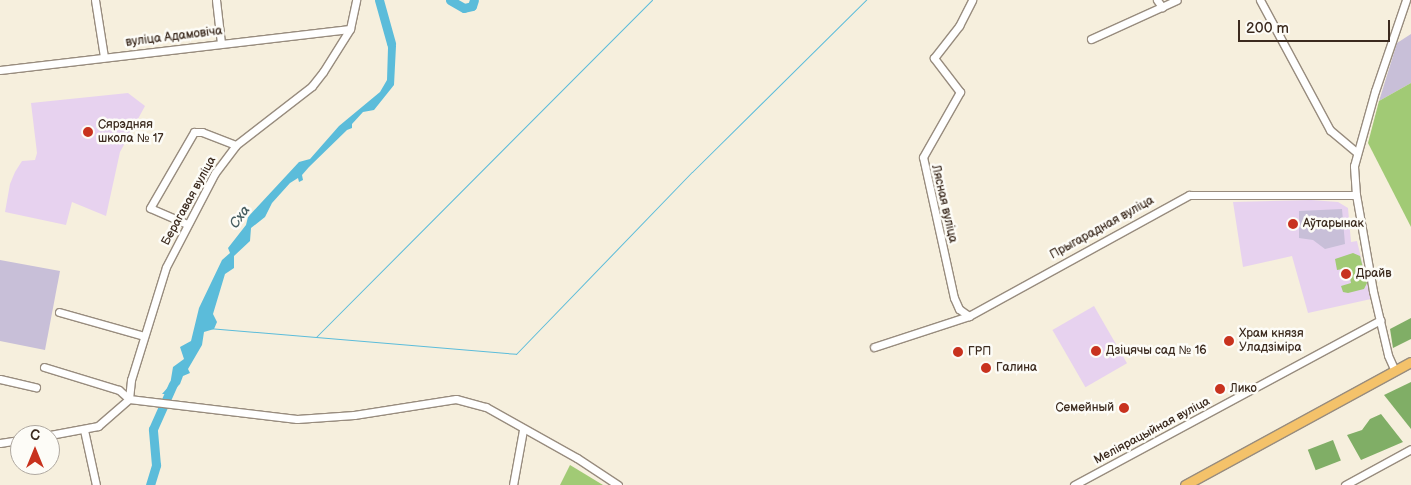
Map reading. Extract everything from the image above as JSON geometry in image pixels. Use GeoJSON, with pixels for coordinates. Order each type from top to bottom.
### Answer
{"type":"FeatureCollection","features":[{"type":"Feature","properties":{"kind":"main road"},"geometry":{"type":"LineString","coordinates":[[1185,485],[1411,362]]}},
{"type":"Feature","properties":{"kind":"street"},"geometry":{"type":"LineString","coordinates":[[95,0],[104,57]]}},
{"type":"Feature","properties":{"kind":"street"},"geometry":{"type":"LineString","coordinates":[[216,0],[221,43]]}},
{"type":"Feature","properties":{"kind":"street"},"geometry":{"type":"LineString","coordinates":[[350,29],[356,0]]}},
{"type":"Feature","properties":{"kind":"street","name":"Лясная вуліца"},"geometry":{"type":"LineString","coordinates":[[969,316],[959,309],[954,298],[922,157],[960,92],[934,58],[960,26],[972,0]]}},
{"type":"Feature","properties":{"kind":"street"},"geometry":{"type":"LineString","coordinates":[[1157,0],[1162,7]]}},
{"type":"Feature","properties":{"kind":"street"},"geometry":{"type":"LineString","coordinates":[[1091,39],[1177,0]]}},
{"type":"Feature","properties":{"kind":"street"},"geometry":{"type":"LineString","coordinates":[[1260,0],[1330,130],[1356,152]]}},
{"type":"Feature","properties":{"kind":"street"},"geometry":{"type":"LineString","coordinates":[[1395,371],[1380,320],[1356,195],[1356,152],[1406,0]]}},
{"type":"Feature","properties":{"kind":"street","name":"вуліца Адамовіча"},"geometry":{"type":"LineString","coordinates":[[0,70],[350,29]]}},
{"type":"Feature","properties":{"kind":"street","name":"Берагавая вуліца"},"geometry":{"type":"LineString","coordinates":[[129,399],[131,380],[166,267],[187,224],[227,155],[236,145],[312,86],[350,29]]}},
{"type":"Feature","properties":{"kind":"street"},"geometry":{"type":"LineString","coordinates":[[187,224],[150,208],[194,132],[202,132],[236,145]]}},
{"type":"Feature","properties":{"kind":"street","name":"Прыгарадная вуліца"},"geometry":{"type":"LineString","coordinates":[[874,347],[969,316],[1189,195],[1356,195]]}},
{"type":"Feature","properties":{"kind":"street"},"geometry":{"type":"LineString","coordinates":[[59,312],[144,336]]}},
{"type":"Feature","properties":{"kind":"street","name":"Меліярацыйная вуліца"},"geometry":{"type":"LineString","coordinates":[[1074,485],[1380,320]]}},
{"type":"Feature","properties":{"kind":"street"},"geometry":{"type":"LineString","coordinates":[[44,367],[119,390],[129,399]]}},
{"type":"Feature","properties":{"kind":"street"},"geometry":{"type":"LineString","coordinates":[[0,379],[36,387]]}},
{"type":"Feature","properties":{"kind":"street"},"geometry":{"type":"LineString","coordinates":[[60,434],[98,426],[129,399],[143,399],[297,419],[354,415],[456,399],[486,408],[577,458],[618,485]]}},
{"type":"Feature","properties":{"kind":"street"},"geometry":{"type":"LineString","coordinates":[[84,430],[96,485]]}},
{"type":"Feature","properties":{"kind":"street"},"geometry":{"type":"LineString","coordinates":[[513,485],[523,430]]}},
{"type":"Feature","properties":{"kind":"street"},"geometry":{"type":"LineString","coordinates":[[1345,485],[1411,449]]}},
{"type":"Feature","properties":{"kind":"shaded area"},"geometry":{"type":"Polygon","coordinates":[[[1411,34],[1411,83],[1379,101],[1397,43],[1411,34]]]}},
{"type":"Feature","properties":{"kind":"shaded area"},"geometry":{"type":"Polygon","coordinates":[[[128,93],[145,106],[120,152],[106,216],[72,202],[66,225],[5,212],[10,184],[15,172],[22,161],[35,160],[37,153],[31,103],[128,93]]]}},
{"type":"Feature","properties":{"kind":"shaded area"},"geometry":{"type":"Polygon","coordinates":[[[1311,200],[1338,202],[1348,208],[1351,242],[1357,241],[1371,299],[1308,313],[1292,256],[1243,267],[1233,202],[1311,200]]]}},
{"type":"Feature","properties":{"kind":"shaded area"},"geometry":{"type":"Polygon","coordinates":[[[1342,209],[1345,244],[1325,249],[1313,240],[1299,238],[1299,211],[1342,209]]]}},
{"type":"Feature","properties":{"kind":"shaded area"},"geometry":{"type":"Polygon","coordinates":[[[0,260],[60,271],[45,350],[0,341],[0,260]]]}},
{"type":"Feature","properties":{"kind":"shaded area"},"geometry":{"type":"Polygon","coordinates":[[[1094,306],[1127,363],[1085,387],[1052,330],[1094,306]]]}},
{"type":"Feature","properties":{"kind":"green space"},"geometry":{"type":"Polygon","coordinates":[[[1411,83],[1411,227],[1368,143],[1379,101],[1411,83]]]}},
{"type":"Feature","properties":{"kind":"green space"},"geometry":{"type":"Polygon","coordinates":[[[1353,253],[1360,256],[1367,283],[1364,289],[1348,293],[1343,292],[1341,286],[1351,283],[1348,268],[1337,270],[1335,259],[1353,253]]]}},
{"type":"Feature","properties":{"kind":"green space"},"geometry":{"type":"Polygon","coordinates":[[[1411,318],[1411,339],[1393,348],[1390,329],[1411,318]]]}},
{"type":"Feature","properties":{"kind":"green space"},"geometry":{"type":"Polygon","coordinates":[[[1411,382],[1411,429],[1384,395],[1411,382]]]}},
{"type":"Feature","properties":{"kind":"green space"},"geometry":{"type":"Polygon","coordinates":[[[1381,414],[1403,442],[1361,460],[1347,435],[1362,430],[1370,419],[1381,414]]]}},
{"type":"Feature","properties":{"kind":"green space"},"geometry":{"type":"Polygon","coordinates":[[[1333,440],[1341,461],[1316,470],[1308,450],[1333,440]]]}},
{"type":"Feature","properties":{"kind":"green space"},"geometry":{"type":"Polygon","coordinates":[[[570,465],[603,485],[560,485],[570,465]]]}},
{"type":"Feature","properties":{"kind":"water"},"geometry":{"type":"Polygon","coordinates":[[[390,30],[396,46],[394,85],[374,110],[363,112],[352,124],[352,128],[347,130],[309,167],[302,175],[303,180],[299,182],[298,178],[290,183],[272,203],[265,217],[251,228],[250,241],[234,256],[234,268],[225,274],[213,314],[217,322],[214,329],[204,332],[202,345],[188,369],[190,373],[183,376],[180,384],[170,394],[162,394],[170,385],[173,367],[184,359],[180,347],[191,341],[199,308],[222,260],[230,253],[228,248],[246,225],[248,217],[299,162],[310,159],[339,126],[380,92],[387,80],[388,48],[386,33],[390,30]]]}},
{"type":"Feature","properties":{"kind":"waterway","name":"Сха"},"geometry":{"type":"LineString","coordinates":[[379,0],[391,43]]}},
{"type":"Feature","properties":{"kind":"waterway","name":"Сха"},"geometry":{"type":"LineString","coordinates":[[450,0],[464,8],[472,6],[474,0]]}},
{"type":"Feature","properties":{"kind":"waterway"},"geometry":{"type":"LineString","coordinates":[[316,337],[652,0]]}},
{"type":"Feature","properties":{"kind":"waterway"},"geometry":{"type":"LineString","coordinates":[[208,328],[516,354],[692,172],[866,0]]}},
{"type":"Feature","properties":{"kind":"waterway","name":"Сха"},"geometry":{"type":"LineString","coordinates":[[150,485],[156,465],[153,429],[173,384]]}},
{"type":"Feature","properties":{"kind":"place","name":"Сярэдняя школа № 17"},"geometry":{"type":"Point","coordinates":[88,132]}},
{"type":"Feature","properties":{"kind":"place","name":"Аўтарынак"},"geometry":{"type":"Point","coordinates":[1293,224]}},
{"type":"Feature","properties":{"kind":"place","name":"Драйв"},"geometry":{"type":"Point","coordinates":[1346,274]}},
{"type":"Feature","properties":{"kind":"place","name":"Храм князя Уладзіміра"},"geometry":{"type":"Point","coordinates":[1229,341]}},
{"type":"Feature","properties":{"kind":"place","name":"Дзіцячы сад № 16"},"geometry":{"type":"Point","coordinates":[1096,351]}},
{"type":"Feature","properties":{"kind":"place","name":"ГРП"},"geometry":{"type":"Point","coordinates":[958,352]}},
{"type":"Feature","properties":{"kind":"place","name":"Галина"},"geometry":{"type":"Point","coordinates":[986,368]}},
{"type":"Feature","properties":{"kind":"place","name":"Лико"},"geometry":{"type":"Point","coordinates":[1220,389]}},
{"type":"Feature","properties":{"kind":"place","name":"Семейный"},"geometry":{"type":"Point","coordinates":[1124,408]}}]}
